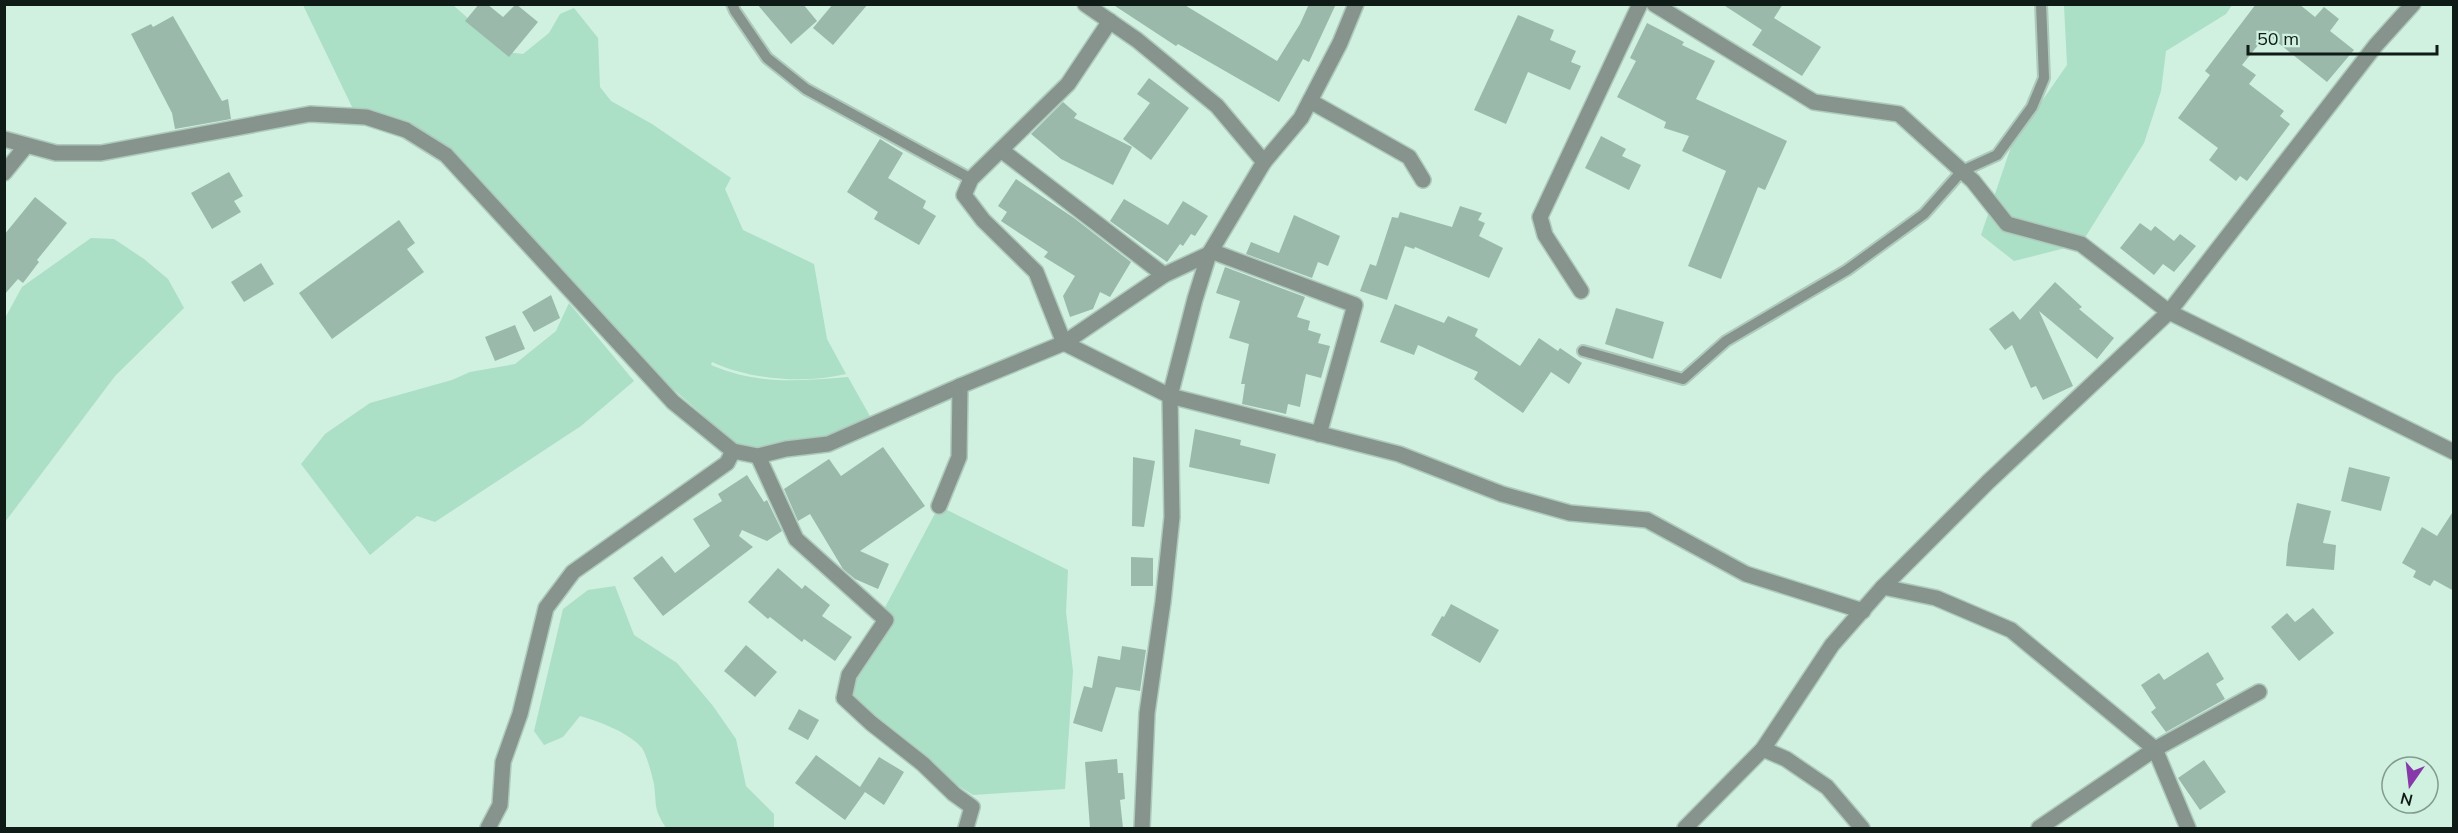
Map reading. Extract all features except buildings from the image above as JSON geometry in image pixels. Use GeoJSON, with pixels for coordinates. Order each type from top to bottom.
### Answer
{"type":"FeatureCollection","features":[{"type":"Feature","properties":{"kind":"street"},"geometry":{"type":"LineString","coordinates":[[1085,4],[1137,40],[1217,106],[1264,162]]}},
{"type":"Feature","properties":{"kind":"street"},"geometry":{"type":"LineString","coordinates":[[1142,828],[1147,712],[1163,602],[1172,517],[1170,396],[1195,298],[1210,252],[1264,162],[1301,118],[1340,43],[1356,4]]}},
{"type":"Feature","properties":{"kind":"street"},"geometry":{"type":"LineString","coordinates":[[1581,291],[1545,235],[1540,218],[1640,4]]}},
{"type":"Feature","properties":{"kind":"street"},"geometry":{"type":"LineString","coordinates":[[1654,4],[1814,102],[1899,114],[1973,181],[2007,224],[2081,244],[2169,312],[2454,452]]}},
{"type":"Feature","properties":{"kind":"street"},"geometry":{"type":"LineString","coordinates":[[1688,827],[1763,749],[1832,645],[1883,587],[1988,482],[2169,312],[2376,45],[2413,4]]}},
{"type":"Feature","properties":{"kind":"street"},"geometry":{"type":"LineString","coordinates":[[1110,21],[1068,84],[971,179],[964,195],[983,220],[1036,272],[1064,343],[1170,396],[1399,454],[1502,494],[1570,513],[1647,520],[1746,574],[1863,611]]}},
{"type":"Feature","properties":{"kind":"street"},"geometry":{"type":"LineString","coordinates":[[1310,101],[1409,157],[1423,180]]}},
{"type":"Feature","properties":{"kind":"street"},"geometry":{"type":"LineString","coordinates":[[4,139],[56,153],[101,153],[310,114],[366,117],[406,130],[446,155],[674,402],[733,451],[758,456],[786,449],[828,444],[1064,343],[1164,275],[1210,252],[1355,305],[1319,434]]}},
{"type":"Feature","properties":{"kind":"street"},"geometry":{"type":"LineString","coordinates":[[4,173],[26,146]]}},
{"type":"Feature","properties":{"kind":"street"},"geometry":{"type":"LineString","coordinates":[[1001,150],[1164,275]]}},
{"type":"Feature","properties":{"kind":"street"},"geometry":{"type":"LineString","coordinates":[[939,506],[959,457],[960,386]]}},
{"type":"Feature","properties":{"kind":"street"},"geometry":{"type":"LineString","coordinates":[[488,828],[500,805],[503,762],[520,714],[546,608],[573,572],[727,463],[733,451]]}},
{"type":"Feature","properties":{"kind":"street"},"geometry":{"type":"LineString","coordinates":[[758,456],[796,539],[886,620],[849,675],[844,698],[972,807],[966,828]]}},
{"type":"Feature","properties":{"kind":"street"},"geometry":{"type":"LineString","coordinates":[[1883,587],[1936,598],[2011,630],[2155,749],[2188,828]]}},
{"type":"Feature","properties":{"kind":"street"},"geometry":{"type":"LineString","coordinates":[[2039,828],[2155,749],[2259,692]]}},
{"type":"Feature","properties":{"kind":"street"},"geometry":{"type":"LineString","coordinates":[[1763,749],[1786,759],[1827,787],[1862,828]]}},
{"type":"Feature","properties":{"kind":"lane"},"geometry":{"type":"LineString","coordinates":[[732,4],[767,58],[806,89],[971,179]]}},
{"type":"Feature","properties":{"kind":"lane"},"geometry":{"type":"LineString","coordinates":[[1583,351],[1683,379],[1726,341],[1847,270],[1924,214],[1962,171],[1997,155],[2032,107],[2044,78],[2042,4]]}},
{"type":"Feature","properties":{"kind":"green space"},"geometry":{"type":"Polygon","coordinates":[[[303,5],[453,5],[506,52],[523,54],[549,33],[560,14],[574,8],[598,38],[600,87],[611,101],[652,124],[731,178],[725,189],[743,230],[814,264],[827,339],[846,374],[813,379],[848,377],[871,418],[830,443],[768,452],[735,447],[708,426],[702,414],[616,340],[410,128],[353,109],[303,5]],[[712,362],[711,365],[745,376],[813,379],[761,376],[712,362]]]}},
{"type":"Feature","properties":{"kind":"green space"},"geometry":{"type":"Polygon","coordinates":[[[2064,5],[2232,5],[2226,14],[2166,51],[2161,91],[2144,143],[2081,244],[2014,261],[1981,235],[2012,144],[2067,65],[2064,5]]]}},
{"type":"Feature","properties":{"kind":"green space"},"geometry":{"type":"Polygon","coordinates":[[[91,238],[114,239],[144,259],[168,279],[184,308],[115,376],[5,522],[5,318],[22,287],[91,238]]]}},
{"type":"Feature","properties":{"kind":"green space"},"geometry":{"type":"Polygon","coordinates":[[[569,303],[634,381],[581,426],[435,522],[417,516],[370,555],[301,464],[325,434],[370,403],[452,380],[470,372],[515,364],[556,331],[569,303]]]}},
{"type":"Feature","properties":{"kind":"green space"},"geometry":{"type":"Polygon","coordinates":[[[939,506],[1068,570],[1066,612],[1073,671],[1065,789],[973,795],[923,764],[856,708],[849,675],[939,506]]]}},
{"type":"Feature","properties":{"kind":"green space"},"geometry":{"type":"Polygon","coordinates":[[[615,586],[634,635],[677,663],[713,706],[736,739],[746,786],[774,814],[774,828],[666,828],[657,811],[654,784],[646,756],[642,748],[630,737],[604,724],[580,716],[563,737],[544,745],[534,731],[563,609],[588,590],[615,586]]]}}]}
